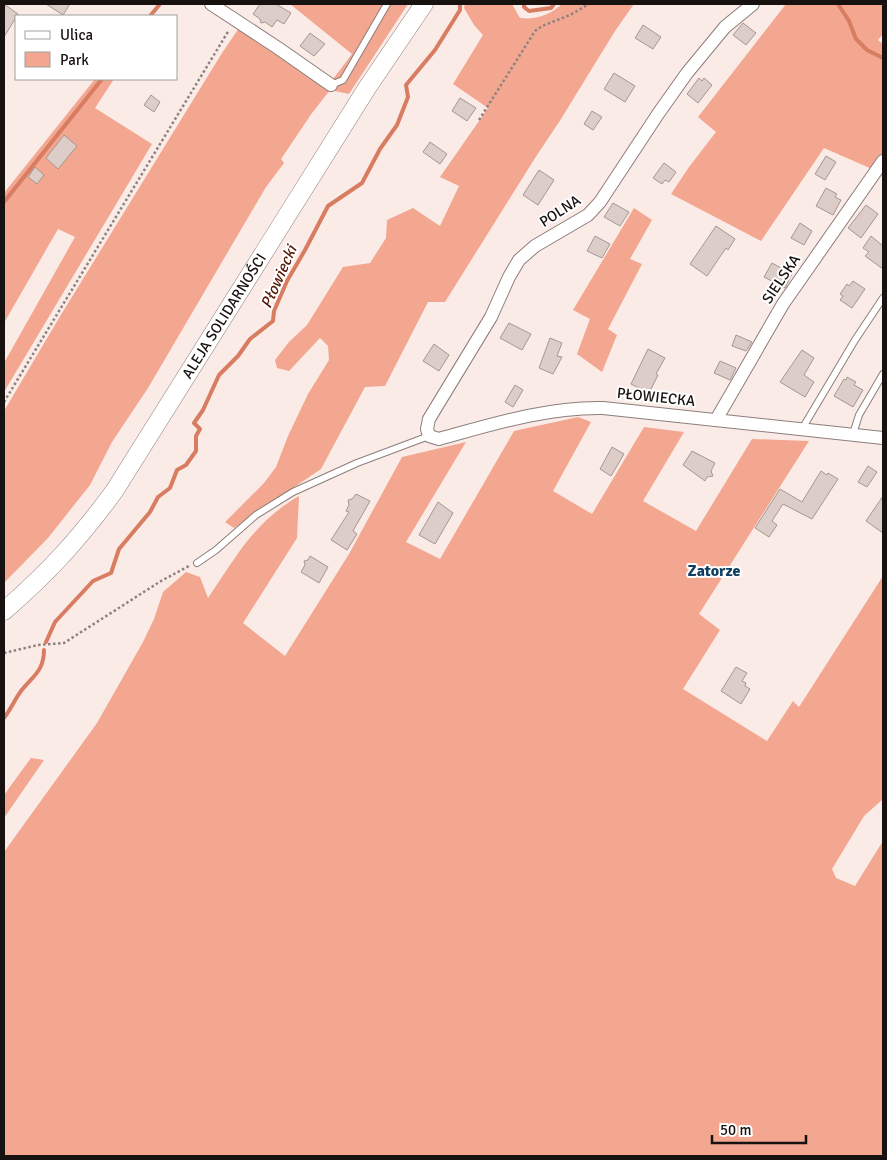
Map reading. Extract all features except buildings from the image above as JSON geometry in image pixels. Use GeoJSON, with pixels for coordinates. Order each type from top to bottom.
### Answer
{"type":"FeatureCollection","features":[{"type":"Feature","properties":{"kind":"main road","name":"ALEJA SOLIDARNOŚCI"},"geometry":{"type":"LineString","coordinates":[[4,611],[64,555],[115,490],[367,88],[424,4]]}},
{"type":"Feature","properties":{"kind":"street"},"geometry":{"type":"LineString","coordinates":[[211,4],[331,86]]}},
{"type":"Feature","properties":{"kind":"street","name":"POLNA"},"geometry":{"type":"LineString","coordinates":[[429,436],[427,429],[429,419],[490,317],[519,260],[535,246],[588,215],[600,202],[687,73],[724,27],[753,4]]}},
{"type":"Feature","properties":{"kind":"street","name":"SIELSKA"},"geometry":{"type":"LineString","coordinates":[[716,420],[783,304],[883,162]]}},
{"type":"Feature","properties":{"kind":"street","name":"PŁOWIECKA"},"geometry":{"type":"LineString","coordinates":[[429,436],[439,439],[551,411],[603,408],[883,438]]}},
{"type":"Feature","properties":{"kind":"lane"},"geometry":{"type":"LineString","coordinates":[[331,86],[343,80],[387,4]]}},
{"type":"Feature","properties":{"kind":"lane"},"geometry":{"type":"LineString","coordinates":[[802,428],[855,340],[883,298]]}},
{"type":"Feature","properties":{"kind":"lane"},"geometry":{"type":"LineString","coordinates":[[852,434],[858,415],[883,374]]}},
{"type":"Feature","properties":{"kind":"lane"},"geometry":{"type":"LineString","coordinates":[[197,563],[216,550],[256,515],[292,492],[429,436]]}},
{"type":"Feature","properties":{"kind":"path"},"geometry":{"type":"LineString","coordinates":[[479,120],[536,31],[542,26],[570,15],[589,4]]}},
{"type":"Feature","properties":{"kind":"path"},"geometry":{"type":"LineString","coordinates":[[4,402],[235,20]]}},
{"type":"Feature","properties":{"kind":"path"},"geometry":{"type":"LineString","coordinates":[[4,653],[38,644],[64,643],[161,581],[197,563]]}},
{"type":"Feature","properties":{"kind":"green space"},"geometry":{"type":"Polygon","coordinates":[[[290,4],[408,4],[349,94],[330,90],[312,113],[281,159],[284,163],[266,187],[148,388],[112,442],[90,485],[48,538],[4,583],[4,411],[222,53],[239,28],[333,79],[352,54],[290,4]]]}},
{"type":"Feature","properties":{"kind":"green space"},"geometry":{"type":"Polygon","coordinates":[[[465,4],[512,4],[520,18],[532,18],[553,11],[562,4],[634,4],[615,31],[445,302],[428,302],[385,386],[365,387],[321,469],[234,528],[225,522],[264,483],[276,467],[308,394],[329,360],[328,346],[320,338],[289,371],[277,368],[275,360],[289,342],[307,325],[343,267],[370,263],[386,238],[387,220],[413,208],[440,226],[459,186],[440,177],[488,108],[453,84],[483,35],[474,25],[464,8],[465,4]]]}},
{"type":"Feature","properties":{"kind":"green space"},"geometry":{"type":"Polygon","coordinates":[[[786,4],[883,4],[883,34],[878,40],[883,44],[883,154],[872,169],[824,148],[761,241],[671,194],[716,132],[698,117],[786,4]]]}},
{"type":"Feature","properties":{"kind":"green space"},"geometry":{"type":"Polygon","coordinates":[[[94,80],[113,80],[95,108],[152,144],[4,392],[4,363],[75,237],[58,229],[4,323],[4,193],[94,80]]]}},
{"type":"Feature","properties":{"kind":"green space"},"geometry":{"type":"Polygon","coordinates":[[[634,208],[652,220],[630,259],[642,264],[608,329],[617,335],[602,372],[577,354],[590,319],[573,310],[634,208]]]}},
{"type":"Feature","properties":{"kind":"green space"},"geometry":{"type":"Polygon","coordinates":[[[578,417],[591,422],[553,491],[592,514],[644,427],[684,432],[643,501],[696,531],[752,439],[809,441],[699,614],[720,630],[683,689],[767,741],[793,701],[799,707],[883,576],[883,799],[864,816],[832,869],[836,878],[855,886],[883,841],[883,1156],[4,1156],[4,852],[97,723],[143,642],[154,619],[163,592],[186,572],[200,577],[208,598],[247,541],[270,517],[299,496],[297,538],[243,623],[285,656],[349,554],[402,457],[466,442],[406,542],[440,559],[514,431],[578,417]]]}},
{"type":"Feature","properties":{"kind":"green space"},"geometry":{"type":"Polygon","coordinates":[[[31,758],[44,760],[4,818],[4,795],[31,758]]]}},
{"type":"Feature","properties":{"kind":"waterway"},"geometry":{"type":"LineString","coordinates":[[151,15],[160,4]]}},
{"type":"Feature","properties":{"kind":"waterway","name":"Płowiecki"},"geometry":{"type":"LineString","coordinates":[[46,642],[55,622],[93,581],[111,573],[119,549],[150,512],[158,497],[170,488],[177,470],[186,465],[196,451],[196,436],[200,429],[194,423],[203,410],[219,375],[238,356],[250,339],[273,321],[274,311],[287,281],[328,206],[362,183],[380,149],[397,125],[408,97],[406,85],[435,50],[460,10],[460,4]]}},
{"type":"Feature","properties":{"kind":"waterway","name":"Płowiecki"},"geometry":{"type":"LineString","coordinates":[[524,4],[524,7],[529,11],[551,8],[554,4]]}},
{"type":"Feature","properties":{"kind":"waterway","name":"Płowiecki"},"geometry":{"type":"LineString","coordinates":[[838,4],[849,21],[856,39],[867,50],[883,58]]}},
{"type":"Feature","properties":{"kind":"waterway"},"geometry":{"type":"LineString","coordinates":[[4,202],[101,80]]}},
{"type":"Feature","properties":{"kind":"waterway","name":"Płowiecki"},"geometry":{"type":"LineString","coordinates":[[4,718],[21,691],[40,668],[44,657],[44,650]]}},
{"type":"Feature","properties":{"kind":"district","name":"Zatorze"},"geometry":{"type":"Point","coordinates":[714,571]}}]}
